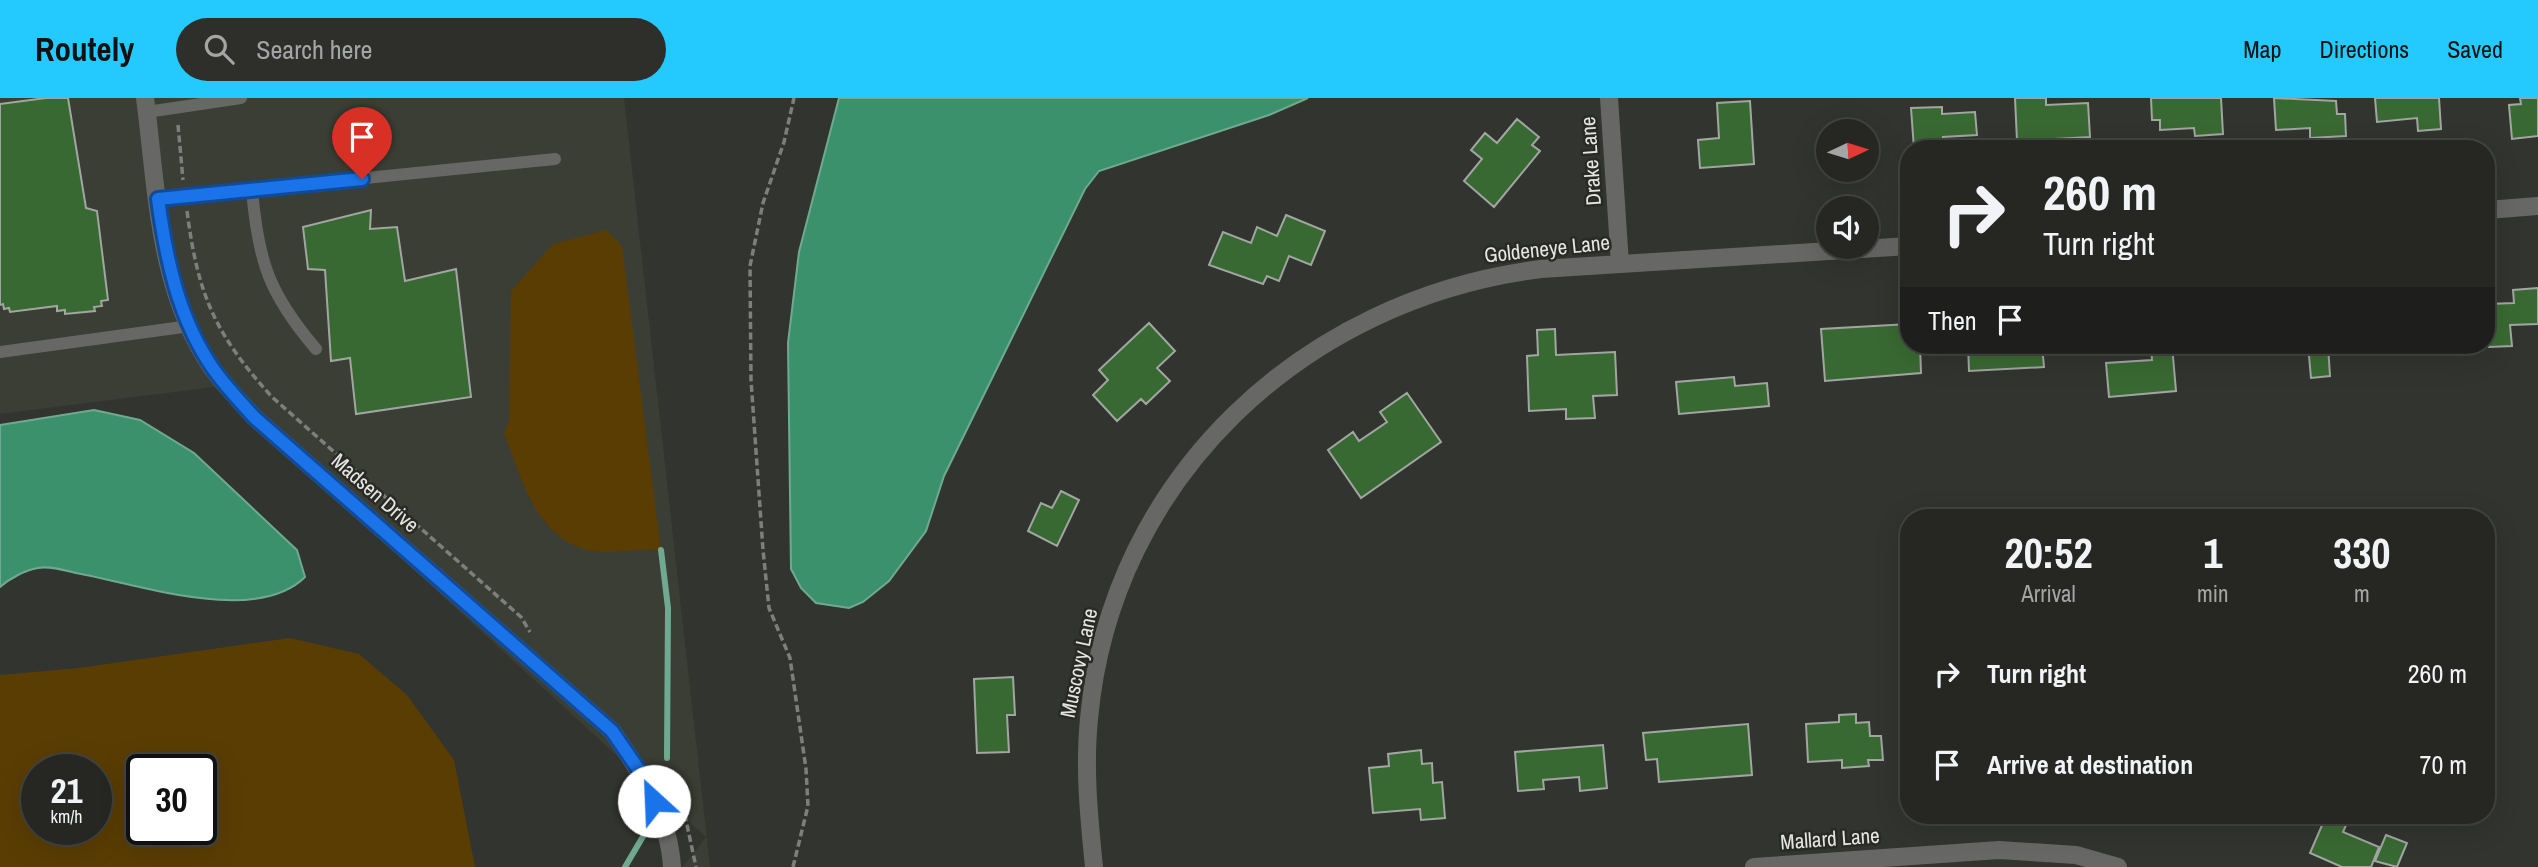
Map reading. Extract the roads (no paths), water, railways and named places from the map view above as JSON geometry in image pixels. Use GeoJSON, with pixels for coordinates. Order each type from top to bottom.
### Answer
{"type":"FeatureCollection","features":[{"type":"Feature","properties":{"kind":"street","name":"Drake Lane"},"geometry":{"type":"LineString","coordinates":[[1609,98],[1620,264]]}},
{"type":"Feature","properties":{"kind":"street","name":"Madsen Drive"},"geometry":{"type":"LineString","coordinates":[[146,105],[165,253],[181,308],[211,367],[254,417],[612,731],[645,779],[671,846],[672,867]]}},
{"type":"Feature","properties":{"kind":"street"},"geometry":{"type":"LineString","coordinates":[[2495,209],[2538,206]]}},
{"type":"Feature","properties":{"kind":"street","name":"Goldeneye Lane"},"geometry":{"type":"LineString","coordinates":[[1229,418],[1303,356],[1359,322],[1408,300],[1470,281],[1521,272],[1620,264],[1900,247]]}},
{"type":"Feature","properties":{"kind":"street","name":"Muscovy Lane"},"geometry":{"type":"LineString","coordinates":[[1094,867],[1087,790],[1087,751],[1089,716],[1100,651],[1117,597],[1143,537],[1182,475],[1229,418]]}},
{"type":"Feature","properties":{"kind":"street","name":"Mallard Lane"},"geometry":{"type":"LineString","coordinates":[[1754,867],[1999,850],[2077,855],[2118,867]]}},
{"type":"Feature","properties":{"kind":"lane"},"geometry":{"type":"LineString","coordinates":[[146,105],[176,107],[241,98]]}},
{"type":"Feature","properties":{"kind":"lane"},"geometry":{"type":"LineString","coordinates":[[158,199],[555,159]]}},
{"type":"Feature","properties":{"kind":"lane"},"geometry":{"type":"LineString","coordinates":[[252,190],[256,234],[268,278],[286,314],[316,349]]}},
{"type":"Feature","properties":{"kind":"lane"},"geometry":{"type":"LineString","coordinates":[[0,352],[190,326]]}},
{"type":"Feature","properties":{"kind":"waterway"},"geometry":{"type":"LineString","coordinates":[[661,550],[668,608],[667,758]]}},
{"type":"Feature","properties":{"kind":"waterway"},"geometry":{"type":"LineString","coordinates":[[625,867],[648,828]]}}]}
